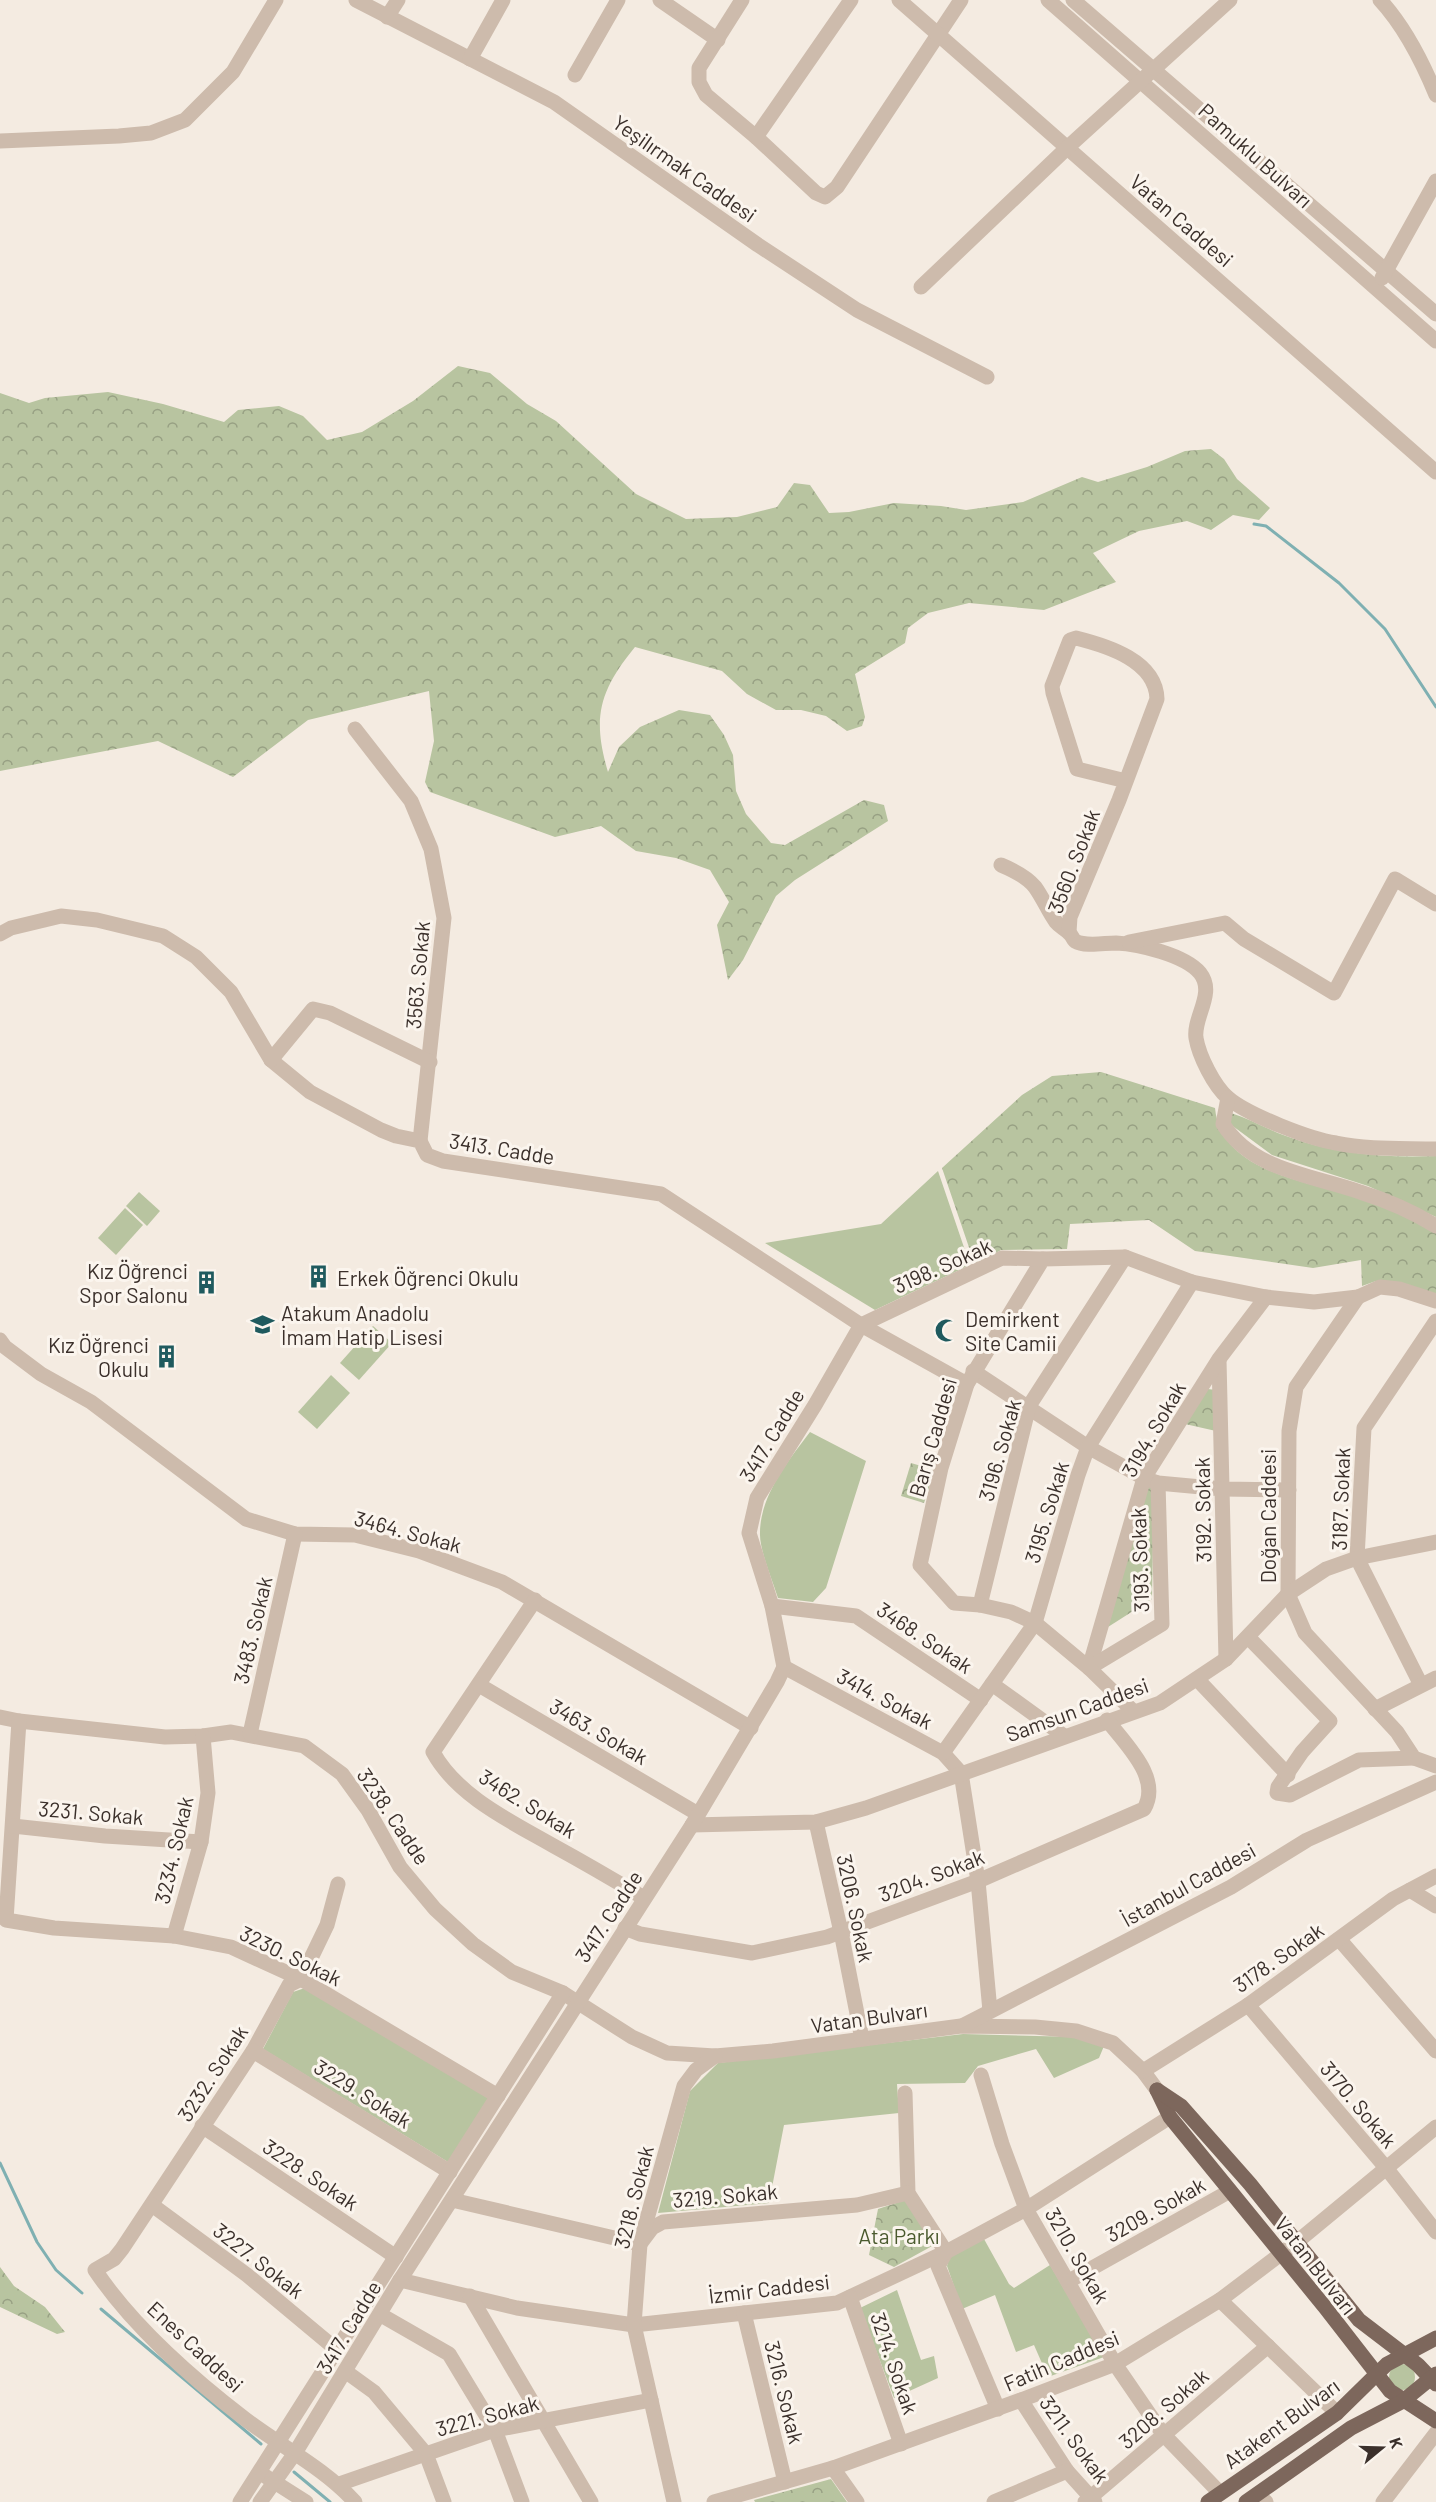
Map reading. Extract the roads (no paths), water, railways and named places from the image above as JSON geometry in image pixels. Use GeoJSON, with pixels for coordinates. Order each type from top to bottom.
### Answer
{"type":"FeatureCollection","features":[{"type":"Feature","properties":{"kind":"main road","name":"Vatan Bulvarı"},"geometry":{"type":"LineString","coordinates":[[1157,2090],[1170,2117],[1390,2391],[1436,2421]]}},
{"type":"Feature","properties":{"kind":"main road","name":"Vatan Bulvarı"},"geometry":{"type":"LineString","coordinates":[[1157,2090],[1181,2106],[1298,2241],[1359,2320],[1434,2378]]}},
{"type":"Feature","properties":{"kind":"main road","name":"Atakent Bulvarı"},"geometry":{"type":"LineString","coordinates":[[1214,2498],[1337,2413],[1376,2374],[1404,2353],[1436,2338]]}},
{"type":"Feature","properties":{"kind":"main road","name":"Atakent Bulvarı"},"geometry":{"type":"LineString","coordinates":[[1256,2500],[1351,2428],[1403,2401],[1434,2378]]}},
{"type":"Feature","properties":{"kind":"street"},"geometry":{"type":"LineString","coordinates":[[0,141],[151,133],[185,120],[233,72],[276,0]]}},
{"type":"Feature","properties":{"kind":"street","name":"Yeşilırmak Caddesi"},"geometry":{"type":"LineString","coordinates":[[356,0],[554,102],[758,245],[857,310],[987,377]]}},
{"type":"Feature","properties":{"kind":"street"},"geometry":{"type":"LineString","coordinates":[[387,17],[398,0]]}},
{"type":"Feature","properties":{"kind":"street"},"geometry":{"type":"LineString","coordinates":[[470,59],[503,0]]}},
{"type":"Feature","properties":{"kind":"street"},"geometry":{"type":"LineString","coordinates":[[575,75],[618,0]]}},
{"type":"Feature","properties":{"kind":"street"},"geometry":{"type":"LineString","coordinates":[[660,0],[718,40]]}},
{"type":"Feature","properties":{"kind":"street"},"geometry":{"type":"LineString","coordinates":[[742,0],[699,69],[699,82],[706,95],[756,137],[816,193],[825,197],[837,187],[961,0]]}},
{"type":"Feature","properties":{"kind":"street"},"geometry":{"type":"LineString","coordinates":[[756,137],[851,0]]}},
{"type":"Feature","properties":{"kind":"street","name":"Vatan Caddesi"},"geometry":{"type":"LineString","coordinates":[[899,0],[1436,472]]}},
{"type":"Feature","properties":{"kind":"street","name":"Pamuklu Bulvarı"},"geometry":{"type":"LineString","coordinates":[[1048,0],[1147,75],[1375,290],[1436,341]]}},
{"type":"Feature","properties":{"kind":"street"},"geometry":{"type":"LineString","coordinates":[[1073,0],[1147,75],[1386,271],[1436,315]]}},
{"type":"Feature","properties":{"kind":"street"},"geometry":{"type":"LineString","coordinates":[[921,287],[1068,147],[1230,0]]}},
{"type":"Feature","properties":{"kind":"street"},"geometry":{"type":"LineString","coordinates":[[1380,0],[1396,18],[1436,95]]}},
{"type":"Feature","properties":{"kind":"street"},"geometry":{"type":"LineString","coordinates":[[1375,290],[1436,181]]}},
{"type":"Feature","properties":{"kind":"street","name":"3560. Sokak"},"geometry":{"type":"LineString","coordinates":[[1069,932],[1070,917],[1126,781],[1153,714],[1157,699],[1156,687],[1151,675],[1138,664],[1121,654],[1076,638],[1070,640],[1052,686],[1077,769],[1126,781]]}},
{"type":"Feature","properties":{"kind":"street","name":"3563. Sokak"},"geometry":{"type":"LineString","coordinates":[[355,729],[411,801],[431,849],[444,918],[420,1141]]}},
{"type":"Feature","properties":{"kind":"street","name":"3560. Sokak"},"geometry":{"type":"LineString","coordinates":[[1001,865],[1034,885],[1058,924],[1069,932]]}},
{"type":"Feature","properties":{"kind":"street"},"geometry":{"type":"LineString","coordinates":[[1122,944],[1225,923],[1244,939],[1334,993],[1395,879],[1436,904]]}},
{"type":"Feature","properties":{"kind":"street","name":"3413. Cadde"},"geometry":{"type":"LineString","coordinates":[[0,934],[11,928],[61,916],[97,920],[163,936],[196,957],[231,993],[271,1060],[330,1105],[358,1116],[396,1136],[420,1141],[427,1155],[443,1161],[661,1194],[861,1325],[1029,1406],[1088,1447],[1151,1480]]}},
{"type":"Feature","properties":{"kind":"street"},"geometry":{"type":"LineString","coordinates":[[1069,932],[1074,940],[1083,943],[1122,944],[1168,954],[1189,963],[1200,973],[1205,982],[1205,996],[1196,1026],[1196,1040],[1208,1072],[1228,1098],[1273,1122],[1335,1143],[1374,1148],[1436,1149]]}},
{"type":"Feature","properties":{"kind":"street"},"geometry":{"type":"LineString","coordinates":[[271,1060],[313,1009],[330,1013],[430,1062]]}},
{"type":"Feature","properties":{"kind":"street"},"geometry":{"type":"LineString","coordinates":[[1228,1098],[1223,1124],[1232,1139],[1269,1164],[1362,1192],[1423,1218],[1436,1226]]}},
{"type":"Feature","properties":{"kind":"street"},"geometry":{"type":"LineString","coordinates":[[1043,1259],[1125,1257],[1192,1282],[1266,1297],[1314,1302],[1358,1297],[1380,1287],[1399,1289],[1436,1301]]}},
{"type":"Feature","properties":{"kind":"street","name":"3196. Sokak"},"geometry":{"type":"LineString","coordinates":[[980,1605],[1029,1406],[1125,1257]]}},
{"type":"Feature","properties":{"kind":"street","name":"3198. Sokak"},"geometry":{"type":"LineString","coordinates":[[861,1325],[1002,1258],[1043,1259]]}},
{"type":"Feature","properties":{"kind":"street","name":"Barış Caddesi"},"geometry":{"type":"LineString","coordinates":[[1043,1259],[970,1378],[941,1468],[920,1565],[954,1604],[980,1605],[1011,1612],[1035,1623],[1089,1668],[1133,1711]]}},
{"type":"Feature","properties":{"kind":"street","name":"3195. Sokak"},"geometry":{"type":"LineString","coordinates":[[943,1753],[1035,1623],[1088,1447],[1192,1282]]}},
{"type":"Feature","properties":{"kind":"street","name":"3194. Sokak"},"geometry":{"type":"LineString","coordinates":[[1089,1668],[1151,1480],[1219,1359],[1266,1297]]}},
{"type":"Feature","properties":{"kind":"street","name":"Doğan Caddesi"},"geometry":{"type":"LineString","coordinates":[[1358,1297],[1296,1387],[1289,1431],[1288,1594],[1305,1633],[1396,1732],[1414,1758]]}},
{"type":"Feature","properties":{"kind":"street","name":"3187. Sokak"},"geometry":{"type":"LineString","coordinates":[[1421,1685],[1357,1558],[1364,1428],[1436,1321]]}},
{"type":"Feature","properties":{"kind":"street","name":"3417. Cadde"},"geometry":{"type":"LineString","coordinates":[[260,2502],[295,2453],[381,2315],[400,2280],[695,1819],[751,1728],[783,1667],[772,1606],[749,1533],[757,1498],[861,1325]]}},
{"type":"Feature","properties":{"kind":"street","name":"3464. Sokak"},"geometry":{"type":"LineString","coordinates":[[0,1340],[5,1347],[41,1374],[91,1401],[246,1519],[295,1534],[355,1535],[419,1551],[502,1582],[751,1728]]}},
{"type":"Feature","properties":{"kind":"street","name":"3192. Sokak"},"geometry":{"type":"LineString","coordinates":[[1219,1359],[1226,1659]]}},
{"type":"Feature","properties":{"kind":"street"},"geometry":{"type":"LineString","coordinates":[[1151,1480],[1223,1490],[1289,1490]]}},
{"type":"Feature","properties":{"kind":"street","name":"3193. Sokak"},"geometry":{"type":"LineString","coordinates":[[1089,1668],[1162,1624],[1151,1480]]}},
{"type":"Feature","properties":{"kind":"street","name":"3483. Sokak"},"geometry":{"type":"LineString","coordinates":[[250,1734],[295,1534]]}},
{"type":"Feature","properties":{"kind":"street","name":"Samsun Caddesi"},"geometry":{"type":"LineString","coordinates":[[695,1819],[816,1822],[866,1808],[1107,1720],[1160,1703],[1226,1659],[1288,1594],[1326,1569],[1357,1558],[1436,1542]]}},
{"type":"Feature","properties":{"kind":"street","name":"3462. Sokak"},"geometry":{"type":"LineString","coordinates":[[534,1600],[433,1752],[440,1765],[471,1794],[496,1812],[644,1898]]}},
{"type":"Feature","properties":{"kind":"street","name":"3468. Sokak"},"geometry":{"type":"LineString","coordinates":[[772,1606],[856,1616],[981,1700]]}},
{"type":"Feature","properties":{"kind":"street"},"geometry":{"type":"LineString","coordinates":[[1248,1638],[1330,1721],[1302,1752],[1278,1787],[1277,1793],[1290,1795],[1359,1760],[1414,1758],[1436,1766]]}},
{"type":"Feature","properties":{"kind":"street","name":"3414. Sokak"},"geometry":{"type":"LineString","coordinates":[[783,1667],[943,1753],[961,1773]]}},
{"type":"Feature","properties":{"kind":"street"},"geometry":{"type":"LineString","coordinates":[[1375,1709],[1436,1678]]}},
{"type":"Feature","properties":{"kind":"street"},"geometry":{"type":"LineString","coordinates":[[1197,1679],[1288,1775]]}},
{"type":"Feature","properties":{"kind":"street"},"geometry":{"type":"LineString","coordinates":[[992,1684],[1064,1736]]}},
{"type":"Feature","properties":{"kind":"street","name":"3463. Sokak"},"geometry":{"type":"LineString","coordinates":[[479,1685],[695,1819]]}},
{"type":"Feature","properties":{"kind":"street","name":"3238. Cadde"},"geometry":{"type":"LineString","coordinates":[[0,1717],[165,1737],[203,1736],[231,1732],[304,1746],[342,1774],[368,1810],[400,1867],[435,1909],[473,1944],[512,1972],[564,1993],[578,2002]]}},
{"type":"Feature","properties":{"kind":"street","name":"3204. Sokak"},"geometry":{"type":"LineString","coordinates":[[625,1928],[640,1934],[752,1953],[827,1937],[978,1881],[1144,1809],[1150,1799],[1150,1788],[1141,1766],[1107,1720]]}},
{"type":"Feature","properties":{"kind":"street"},"geometry":{"type":"LineString","coordinates":[[13,1826],[19,1721]]}},
{"type":"Feature","properties":{"kind":"street","name":"3234. Sokak"},"geometry":{"type":"LineString","coordinates":[[174,1936],[201,1842],[208,1793],[203,1736]]}},
{"type":"Feature","properties":{"kind":"street"},"geometry":{"type":"LineString","coordinates":[[961,1773],[978,1881],[990,2011]]}},
{"type":"Feature","properties":{"kind":"street","name":"İstanbul Caddesi"},"geometry":{"type":"LineString","coordinates":[[961,2026],[1231,1887],[1307,1840],[1436,1782]]}},
{"type":"Feature","properties":{"kind":"street","name":"3206. Sokak"},"geometry":{"type":"LineString","coordinates":[[816,1822],[862,2039]]}},
{"type":"Feature","properties":{"kind":"street","name":"3231. Sokak"},"geometry":{"type":"LineString","coordinates":[[13,1826],[105,1836],[201,1842]]}},
{"type":"Feature","properties":{"kind":"street","name":"3230. Sokak"},"geometry":{"type":"LineString","coordinates":[[13,1826],[6,1920],[54,1928],[174,1936],[231,1947],[301,1979],[498,2097]]}},
{"type":"Feature","properties":{"kind":"street","name":"3178. Sokak"},"geometry":{"type":"LineString","coordinates":[[1143,2071],[1248,2005],[1393,1899],[1436,1876]]}},
{"type":"Feature","properties":{"kind":"street","name":"3232. Sokak"},"geometry":{"type":"LineString","coordinates":[[95,2270],[114,2259],[122,2250],[253,2051],[289,1985],[301,1979],[327,1925],[338,1884]]}},
{"type":"Feature","properties":{"kind":"street"},"geometry":{"type":"LineString","coordinates":[[1410,1890],[1436,1906]]}},
{"type":"Feature","properties":{"kind":"street"},"geometry":{"type":"LineString","coordinates":[[1339,1939],[1436,2051]]}},
{"type":"Feature","properties":{"kind":"street","name":"3417. Cadde"},"geometry":{"type":"LineString","coordinates":[[240,2502],[564,1993]]}},
{"type":"Feature","properties":{"kind":"street","name":"Vatan Bulvarı"},"geometry":{"type":"LineString","coordinates":[[578,2002],[632,2037],[667,2054],[715,2056],[961,2026],[1035,2027],[1076,2031],[1113,2043],[1143,2071],[1157,2090]]}},
{"type":"Feature","properties":{"kind":"street","name":"3170. Sokak"},"geometry":{"type":"LineString","coordinates":[[1248,2005],[1387,2169],[1436,2232]]}},
{"type":"Feature","properties":{"kind":"street","name":"3229. Sokak"},"geometry":{"type":"LineString","coordinates":[[253,2051],[450,2172]]}},
{"type":"Feature","properties":{"kind":"street","name":"3218. Sokak"},"geometry":{"type":"LineString","coordinates":[[674,2502],[634,2325],[640,2244],[684,2086],[696,2070],[715,2056]]}},
{"type":"Feature","properties":{"kind":"street","name":"3210. Sokak"},"geometry":{"type":"LineString","coordinates":[[981,2075],[1002,2144],[1026,2209],[1115,2364],[1163,2434],[1214,2498]]}},
{"type":"Feature","properties":{"kind":"street"},"geometry":{"type":"LineString","coordinates":[[905,2092],[908,2193],[946,2252],[938,2266],[998,2409]]}},
{"type":"Feature","properties":{"kind":"street","name":"İzmir Caddesi"},"geometry":{"type":"LineString","coordinates":[[400,2280],[517,2308],[634,2325],[837,2303],[946,2252],[1026,2209],[1170,2117]]}},
{"type":"Feature","properties":{"kind":"street","name":"3228. Sokak"},"geometry":{"type":"LineString","coordinates":[[202,2126],[396,2257]]}},
{"type":"Feature","properties":{"kind":"street","name":"Fatih Caddesi"},"geometry":{"type":"LineString","coordinates":[[714,2502],[735,2499],[833,2468],[1115,2364],[1220,2300],[1298,2241],[1436,2127]]}},
{"type":"Feature","properties":{"kind":"street","name":"3209. Sokak"},"geometry":{"type":"LineString","coordinates":[[1069,2282],[1230,2192]]}},
{"type":"Feature","properties":{"kind":"street","name":"3219. Sokak"},"geometry":{"type":"LineString","coordinates":[[640,2244],[652,2228],[663,2222],[857,2205],[908,2193]]}},
{"type":"Feature","properties":{"kind":"street"},"geometry":{"type":"LineString","coordinates":[[452,2200],[640,2244]]}},
{"type":"Feature","properties":{"kind":"street","name":"3227. Sokak"},"geometry":{"type":"LineString","coordinates":[[152,2205],[247,2275],[337,2350]]}},
{"type":"Feature","properties":{"kind":"street","name":"Enes Caddesi"},"geometry":{"type":"LineString","coordinates":[[95,2270],[150,2336],[245,2419],[295,2453]]}},
{"type":"Feature","properties":{"kind":"street"},"geometry":{"type":"LineString","coordinates":[[470,2296],[591,2502]]}},
{"type":"Feature","properties":{"kind":"street","name":"3214. Sokak"},"geometry":{"type":"LineString","coordinates":[[850,2297],[901,2444]]}},
{"type":"Feature","properties":{"kind":"street"},"geometry":{"type":"LineString","coordinates":[[1220,2300],[1337,2413]]}},
{"type":"Feature","properties":{"kind":"street","name":"3216. Sokak"},"geometry":{"type":"LineString","coordinates":[[744,2313],[785,2482]]}},
{"type":"Feature","properties":{"kind":"street"},"geometry":{"type":"LineString","coordinates":[[381,2315],[449,2354],[495,2430],[522,2502]]}},
{"type":"Feature","properties":{"kind":"street","name":"3208. Sokak"},"geometry":{"type":"LineString","coordinates":[[1090,2500],[1163,2434],[1268,2346]]}},
{"type":"Feature","properties":{"kind":"street"},"geometry":{"type":"LineString","coordinates":[[345,2371],[374,2392],[426,2454],[444,2502]]}},
{"type":"Feature","properties":{"kind":"street","name":"3221. Sokak"},"geometry":{"type":"LineString","coordinates":[[339,2484],[495,2430],[651,2400]]}},
{"type":"Feature","properties":{"kind":"street","name":"3211. Sokak"},"geometry":{"type":"LineString","coordinates":[[1021,2400],[1067,2471],[1090,2500]]}},
{"type":"Feature","properties":{"kind":"street"},"geometry":{"type":"LineString","coordinates":[[1383,2502],[1436,2433]]}},
{"type":"Feature","properties":{"kind":"street"},"geometry":{"type":"LineString","coordinates":[[295,2453],[339,2484],[355,2502]]}},
{"type":"Feature","properties":{"kind":"street"},"geometry":{"type":"LineString","coordinates":[[833,2468],[857,2502]]}},
{"type":"Feature","properties":{"kind":"street"},"geometry":{"type":"LineString","coordinates":[[994,2502],[1067,2471]]}},
{"type":"Feature","properties":{"kind":"street"},"geometry":{"type":"LineString","coordinates":[[259,2472],[306,2502]]}},
{"type":"Feature","properties":{"kind":"waterway"},"geometry":{"type":"LineString","coordinates":[[1254,524],[1266,526],[1339,583],[1385,629],[1436,707]]}},
{"type":"Feature","properties":{"kind":"waterway"},"geometry":{"type":"LineString","coordinates":[[0,2163],[37,2242],[56,2270],[82,2293]]}},
{"type":"Feature","properties":{"kind":"waterway"},"geometry":{"type":"LineString","coordinates":[[101,2309],[261,2444]]}},
{"type":"Feature","properties":{"kind":"waterway"},"geometry":{"type":"LineString","coordinates":[[294,2472],[330,2502]]}},
{"type":"Feature","properties":{"kind":"place","name":"Erkek Öğrenci Okulu"},"geometry":{"type":"Point","coordinates":[319,1277]}},
{"type":"Feature","properties":{"kind":"place","name":"Kız Öğrenci Spor Salonu"},"geometry":{"type":"Point","coordinates":[206,1282]}},
{"type":"Feature","properties":{"kind":"place","name":"Atakum Anadolu İmam Hatip Lisesi"},"geometry":{"type":"Point","coordinates":[263,1324]}},
{"type":"Feature","properties":{"kind":"place","name":"Demirkent Site Camii"},"geometry":{"type":"Point","coordinates":[947,1330]}},
{"type":"Feature","properties":{"kind":"place","name":"Kız Öğrenci Okulu"},"geometry":{"type":"Point","coordinates":[167,1356]}},
{"type":"Feature","properties":{"kind":"park label","name":"Ata Parkı"},"geometry":{"type":"Point","coordinates":[899,2235]}}]}
